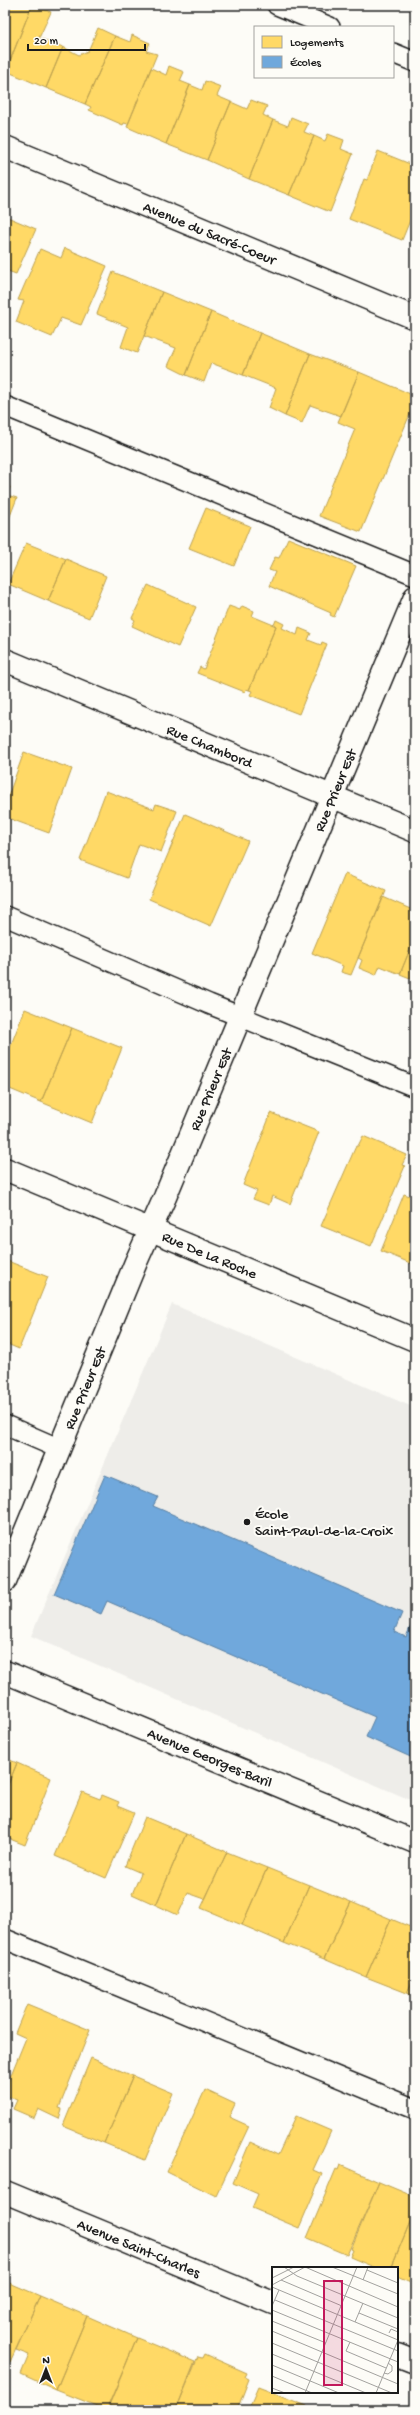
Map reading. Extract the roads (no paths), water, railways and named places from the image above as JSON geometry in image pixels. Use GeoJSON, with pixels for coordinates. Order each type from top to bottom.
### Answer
{"type":"FeatureCollection","features":[{"type":"Feature","properties":{"kind":"street","name":"Avenue du Sacré-Coeur"},"geometry":{"type":"LineString","coordinates":[[5,147],[415,318]]}},
{"type":"Feature","properties":{"kind":"street","name":"Rue Prieur Est"},"geometry":{"type":"LineString","coordinates":[[5,1581],[240,1017],[330,796],[415,597]]}},
{"type":"Feature","properties":{"kind":"street","name":"Rue Chambord"},"geometry":{"type":"LineString","coordinates":[[5,660],[415,831]]}},
{"type":"Feature","properties":{"kind":"street","name":"Rue De La Roche"},"geometry":{"type":"LineString","coordinates":[[5,1169],[415,1340]]}},
{"type":"Feature","properties":{"kind":"street","name":"Avenue Georges-Baril"},"geometry":{"type":"LineString","coordinates":[[5,1672],[415,1842]]}},
{"type":"Feature","properties":{"kind":"street","name":"Avenue Saint-Charles"},"geometry":{"type":"LineString","coordinates":[[5,2192],[272,2303]]}},
{"type":"Feature","properties":{"kind":"street"},"geometry":{"type":"LineString","coordinates":[[398,2355],[415,2362]]}},
{"type":"Feature","properties":{"kind":"lane"},"geometry":{"type":"LineString","coordinates":[[277,5],[328,26]]}},
{"type":"Feature","properties":{"kind":"lane"},"geometry":{"type":"LineString","coordinates":[[394,53],[415,62]]}},
{"type":"Feature","properties":{"kind":"lane"},"geometry":{"type":"LineString","coordinates":[[5,406],[415,575]]}},
{"type":"Feature","properties":{"kind":"lane"},"geometry":{"type":"LineString","coordinates":[[5,916],[240,1017],[415,1087]]}},
{"type":"Feature","properties":{"kind":"lane"},"geometry":{"type":"LineString","coordinates":[[5,1425],[60,1449]]}},
{"type":"Feature","properties":{"kind":"lane"},"geometry":{"type":"LineString","coordinates":[[5,1939],[415,2109]]}},
{"type":"Feature","properties":{"kind":"place","name":"École Saint-Paul-de-la-Croix"},"geometry":{"type":"Point","coordinates":[247,1522]}}]}
